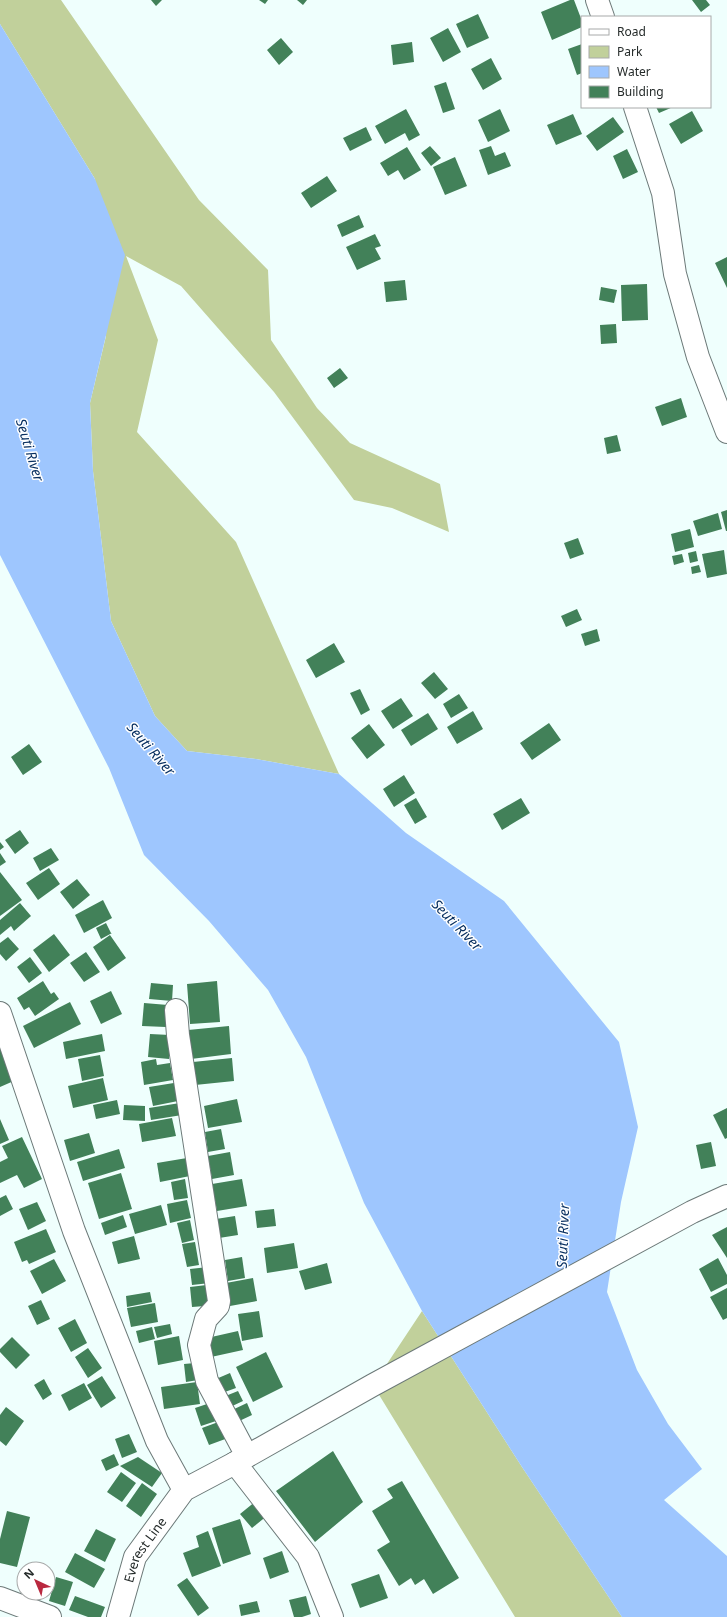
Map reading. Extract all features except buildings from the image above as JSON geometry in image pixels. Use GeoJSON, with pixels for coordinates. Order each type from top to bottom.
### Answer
{"type":"FeatureCollection","features":[{"type":"Feature","properties":{"kind":"street"},"geometry":{"type":"LineString","coordinates":[[597,0],[603,16]]}},
{"type":"Feature","properties":{"kind":"street"},"geometry":{"type":"LineString","coordinates":[[635,108],[663,193],[675,274],[698,357],[727,432]]}},
{"type":"Feature","properties":{"kind":"street"},"geometry":{"type":"LineString","coordinates":[[176,1010],[178,1035],[219,1301],[218,1306],[206,1319],[198,1345],[207,1381],[241,1460],[308,1557],[332,1617]]}},
{"type":"Feature","properties":{"kind":"street"},"geometry":{"type":"LineString","coordinates":[[0,1013],[74,1232],[157,1441],[184,1490],[241,1460],[373,1385],[692,1212],[727,1196]]}},
{"type":"Feature","properties":{"kind":"street","name":"Everest Line"},"geometry":{"type":"LineString","coordinates":[[118,1617],[135,1557],[184,1490]]}},
{"type":"Feature","properties":{"kind":"street"},"geometry":{"type":"LineString","coordinates":[[0,1598],[50,1617]]}},
{"type":"Feature","properties":{"kind":"green space"},"geometry":{"type":"Polygon","coordinates":[[[0,0],[61,0],[199,200],[268,270],[271,340],[317,408],[350,443],[440,484],[449,532],[392,508],[354,500],[274,392],[181,286],[126,256],[158,340],[137,432],[236,542],[339,774],[256,759],[187,751],[155,716],[111,621],[93,471],[90,403],[106,336],[95,179],[0,24],[0,0]]]}},
{"type":"Feature","properties":{"kind":"green space"},"geometry":{"type":"Polygon","coordinates":[[[422,1311],[522,1467],[622,1617],[515,1617],[373,1385],[422,1311]]]}},
{"type":"Feature","properties":{"kind":"water","name":"Seuti River"},"geometry":{"type":"Polygon","coordinates":[[[0,24],[95,179],[125,255],[90,403],[93,471],[111,621],[155,716],[187,751],[256,759],[339,774],[406,833],[504,901],[619,1042],[638,1127],[621,1202],[607,1292],[637,1370],[668,1424],[702,1469],[664,1500],[727,1556],[727,1617],[622,1617],[522,1467],[422,1311],[364,1203],[306,1057],[268,990],[209,921],[144,855],[109,768],[0,555],[0,24]]]}}]}
